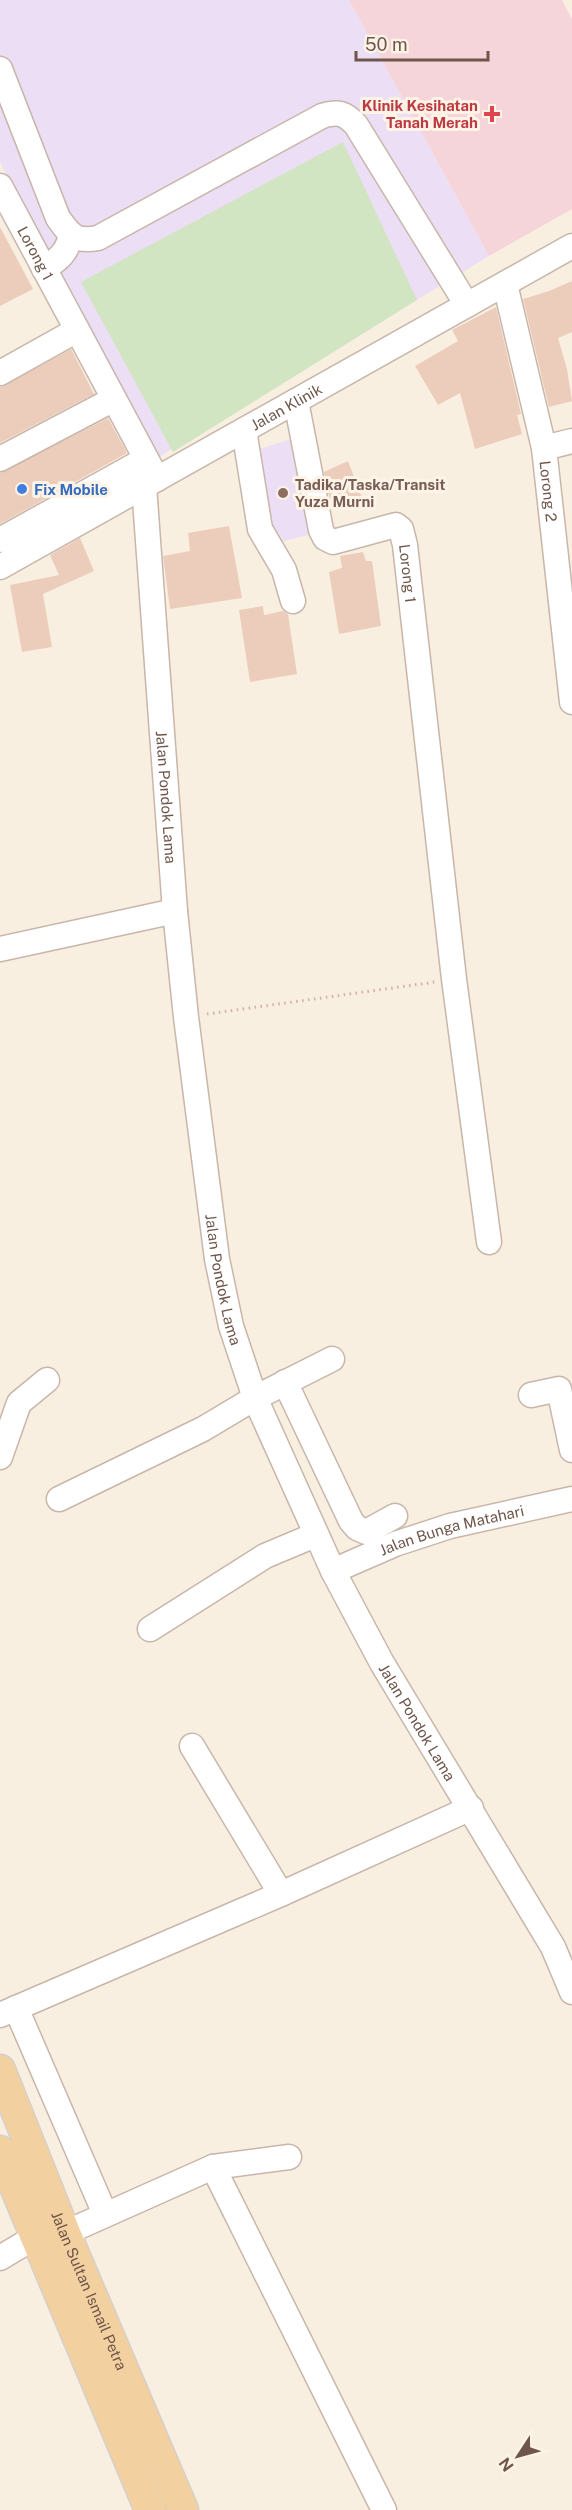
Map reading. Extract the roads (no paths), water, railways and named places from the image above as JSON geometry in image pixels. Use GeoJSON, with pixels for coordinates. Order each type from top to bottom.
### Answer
{"type":"FeatureCollection","features":[{"type":"Feature","properties":{"kind":"main road","name":"Jalan Sultan Ismail Petra"},"geometry":{"type":"LineString","coordinates":[[0,2070],[65,2233],[183,2510]]}},
{"type":"Feature","properties":{"kind":"main road","name":"Jalan Sultan Ismail Petra"},"geometry":{"type":"LineString","coordinates":[[0,2151],[150,2510]]}},
{"type":"Feature","properties":{"kind":"street"},"geometry":{"type":"LineString","coordinates":[[0,69],[58,218],[71,236],[84,240],[98,238],[322,116],[333,113],[346,114],[356,125],[467,305]]}},
{"type":"Feature","properties":{"kind":"street","name":"Lorong 1"},"geometry":{"type":"LineString","coordinates":[[0,186],[114,399],[149,474]]}},
{"type":"Feature","properties":{"kind":"street"},"geometry":{"type":"LineString","coordinates":[[44,269],[68,249],[71,236]]}},
{"type":"Feature","properties":{"kind":"street","name":"Jalan Klinik"},"geometry":{"type":"LineString","coordinates":[[0,567],[149,474],[244,430],[572,246]]}},
{"type":"Feature","properties":{"kind":"street","name":"Lorong 2"},"geometry":{"type":"LineString","coordinates":[[505,284],[544,448],[572,702]]}},
{"type":"Feature","properties":{"kind":"street"},"geometry":{"type":"LineString","coordinates":[[0,373],[77,330]]}},
{"type":"Feature","properties":{"kind":"street"},"geometry":{"type":"LineString","coordinates":[[0,459],[114,399]]}},
{"type":"Feature","properties":{"kind":"street","name":"Lorong 1"},"geometry":{"type":"LineString","coordinates":[[296,401],[321,530],[325,538],[333,542],[396,525],[401,529],[405,545],[454,979],[489,1242]]}},
{"type":"Feature","properties":{"kind":"street"},"geometry":{"type":"LineString","coordinates":[[244,430],[260,529],[284,570],[293,601]]}},
{"type":"Feature","properties":{"kind":"street"},"geometry":{"type":"LineString","coordinates":[[544,448],[572,441]]}},
{"type":"Feature","properties":{"kind":"street"},"geometry":{"type":"LineString","coordinates":[[0,540],[149,474]]}},
{"type":"Feature","properties":{"kind":"street","name":"Jalan Pondok Lama"},"geometry":{"type":"LineString","coordinates":[[149,474],[175,911],[217,1259],[231,1326],[255,1398],[333,1571],[382,1663],[471,1808],[562,1945],[572,1992]]}},
{"type":"Feature","properties":{"kind":"street"},"geometry":{"type":"LineString","coordinates":[[0,949],[175,911]]}},
{"type":"Feature","properties":{"kind":"street"},"geometry":{"type":"LineString","coordinates":[[59,1499],[210,1425],[255,1398],[332,1359]]}},
{"type":"Feature","properties":{"kind":"street"},"geometry":{"type":"LineString","coordinates":[[0,1457],[19,1403],[47,1380]]}},
{"type":"Feature","properties":{"kind":"street"},"geometry":{"type":"LineString","coordinates":[[285,1382],[351,1521],[357,1528],[366,1532],[395,1516]]}},
{"type":"Feature","properties":{"kind":"street"},"geometry":{"type":"LineString","coordinates":[[531,1395],[559,1389],[572,1450]]}},
{"type":"Feature","properties":{"kind":"street"},"geometry":{"type":"LineString","coordinates":[[289,1473],[321,1457]]}},
{"type":"Feature","properties":{"kind":"street","name":"Jalan Bunga Matahari"},"geometry":{"type":"LineString","coordinates":[[333,1571],[395,1544],[450,1526],[572,1499]]}},
{"type":"Feature","properties":{"kind":"street"},"geometry":{"type":"LineString","coordinates":[[150,1629],[265,1556],[315,1535]]}},
{"type":"Feature","properties":{"kind":"street"},"geometry":{"type":"LineString","coordinates":[[192,1746],[281,1894]]}},
{"type":"Feature","properties":{"kind":"street"},"geometry":{"type":"LineString","coordinates":[[105,2214],[8,2012],[281,1894],[471,1808]]}},
{"type":"Feature","properties":{"kind":"street"},"geometry":{"type":"LineString","coordinates":[[65,2233],[213,2167],[289,2157]]}},
{"type":"Feature","properties":{"kind":"street"},"geometry":{"type":"LineString","coordinates":[[213,2167],[384,2510]]}},
{"type":"Feature","properties":{"kind":"street"},"geometry":{"type":"LineString","coordinates":[[0,2258],[35,2237]]}},
{"type":"Feature","properties":{"kind":"place","name":"Klinik Kesihatan Tanah Merah"},"geometry":{"type":"Point","coordinates":[492,114]}},
{"type":"Feature","properties":{"kind":"place","name":"Fix Mobile"},"geometry":{"type":"Point","coordinates":[22,489]}},
{"type":"Feature","properties":{"kind":"place","name":"Tadika/Taska/Transit Yuza Murni"},"geometry":{"type":"Point","coordinates":[283,493]}}]}
